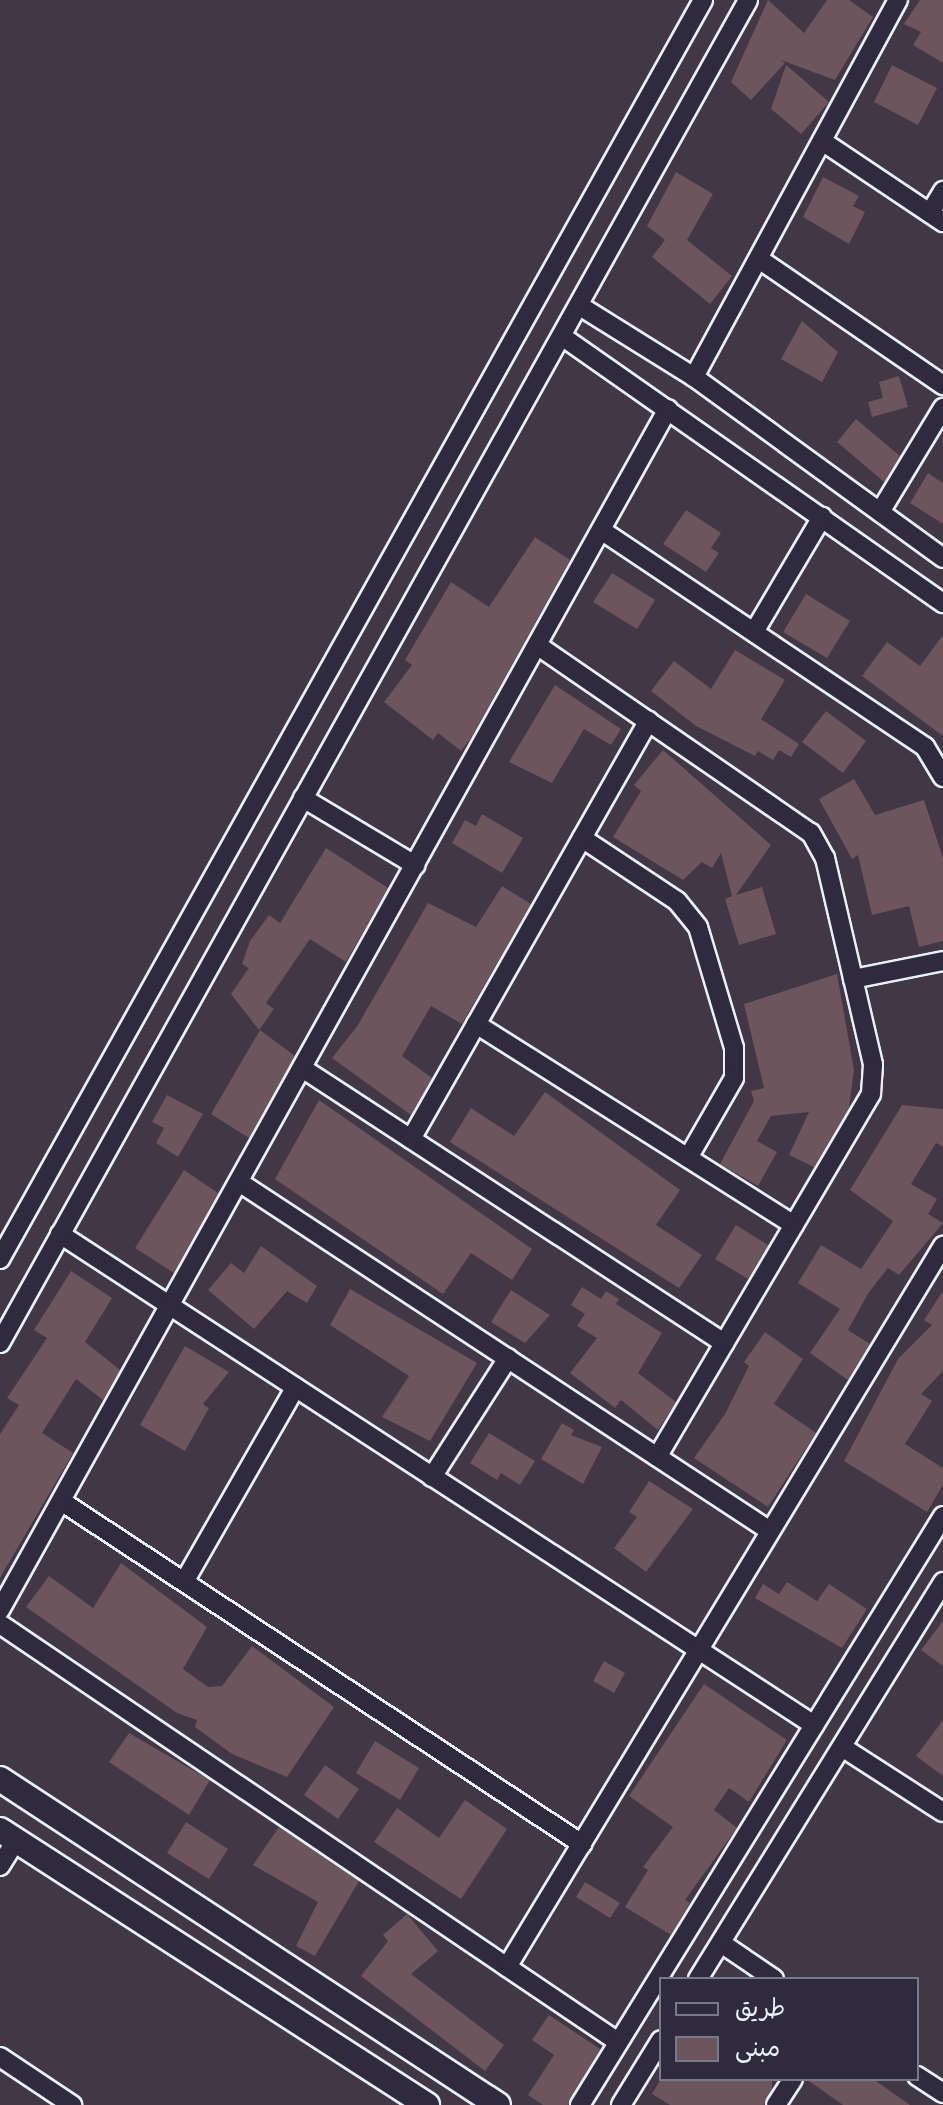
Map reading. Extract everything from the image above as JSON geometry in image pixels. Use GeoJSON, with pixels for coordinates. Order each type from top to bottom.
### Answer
{"type":"FeatureCollection","features":[{"type":"Feature","properties":{"kind":"street"},"geometry":{"type":"LineString","coordinates":[[0,1259],[703,0]]}},
{"type":"Feature","properties":{"kind":"street"},"geometry":{"type":"LineString","coordinates":[[0,1343],[748,0]]}},
{"type":"Feature","properties":{"kind":"street"},"geometry":{"type":"LineString","coordinates":[[694,377],[898,0]]}},
{"type":"Feature","properties":{"kind":"street"},"geometry":{"type":"LineString","coordinates":[[822,141],[937,218],[943,191]]}},
{"type":"Feature","properties":{"kind":"street"},"geometry":{"type":"LineString","coordinates":[[759,259],[943,385]]}},
{"type":"Feature","properties":{"kind":"street"},"geometry":{"type":"LineString","coordinates":[[580,306],[694,377],[943,558]]}},
{"type":"Feature","properties":{"kind":"street"},"geometry":{"type":"LineString","coordinates":[[563,337],[943,603]]}},
{"type":"Feature","properties":{"kind":"street"},"geometry":{"type":"LineString","coordinates":[[880,512],[943,408]]}},
{"type":"Feature","properties":{"kind":"street"},"geometry":{"type":"LineString","coordinates":[[0,1610],[668,409]]}},
{"type":"Feature","properties":{"kind":"street"},"geometry":{"type":"LineString","coordinates":[[754,632],[822,517]]}},
{"type":"Feature","properties":{"kind":"street"},"geometry":{"type":"LineString","coordinates":[[601,530],[925,747],[943,777]]}},
{"type":"Feature","properties":{"kind":"street"},"geometry":{"type":"LineString","coordinates":[[537,645],[811,833],[825,858],[873,1065],[871,1094],[657,1457]]}},
{"type":"Feature","properties":{"kind":"street"},"geometry":{"type":"LineString","coordinates":[[411,1139],[648,721]]}},
{"type":"Feature","properties":{"kind":"street"},"geometry":{"type":"LineString","coordinates":[[303,798],[415,865]]}},
{"type":"Feature","properties":{"kind":"street"},"geometry":{"type":"LineString","coordinates":[[582,838],[677,901],[698,927],[734,1048],[734,1078],[688,1158]]}},
{"type":"Feature","properties":{"kind":"street"},"geometry":{"type":"LineString","coordinates":[[853,979],[943,961]]}},
{"type":"Feature","properties":{"kind":"street"},"geometry":{"type":"LineString","coordinates":[[476,1024],[794,1225]]}},
{"type":"Feature","properties":{"kind":"street"},"geometry":{"type":"LineString","coordinates":[[302,1068],[724,1343]]}},
{"type":"Feature","properties":{"kind":"street"},"geometry":{"type":"LineString","coordinates":[[239,1182],[770,1531]]}},
{"type":"Feature","properties":{"kind":"street"},"geometry":{"type":"LineString","coordinates":[[60,1234],[814,1725]]}},
{"type":"Feature","properties":{"kind":"street"},"geometry":{"type":"LineString","coordinates":[[507,1967],[941,1252]]}},
{"type":"Feature","properties":{"kind":"street"},"geometry":{"type":"LineString","coordinates":[[432,1477],[508,1358]]}},
{"type":"Feature","properties":{"kind":"street"},"geometry":{"type":"LineString","coordinates":[[184,1582],[295,1388]]}},
{"type":"Feature","properties":{"kind":"street"},"geometry":{"type":"LineString","coordinates":[[61,1501],[582,1844]]}},
{"type":"Feature","properties":{"kind":"street"},"geometry":{"type":"LineString","coordinates":[[580,2105],[943,1516]]}},
{"type":"Feature","properties":{"kind":"street"},"geometry":{"type":"LineString","coordinates":[[699,1977],[943,1582]]}},
{"type":"Feature","properties":{"kind":"street"},"geometry":{"type":"LineString","coordinates":[[0,1624],[618,2042]]}},
{"type":"Feature","properties":{"kind":"street"},"geometry":{"type":"LineString","coordinates":[[842,1747],[943,1812]]}},
{"type":"Feature","properties":{"kind":"street"},"geometry":{"type":"LineString","coordinates":[[0,1779],[498,2105]]}},
{"type":"Feature","properties":{"kind":"street"},"geometry":{"type":"LineString","coordinates":[[0,1866],[8,1835],[427,2105]]}},
{"type":"Feature","properties":{"kind":"street"},"geometry":{"type":"LineString","coordinates":[[721,1943],[771,1977]]}},
{"type":"Feature","properties":{"kind":"street"},"geometry":{"type":"LineString","coordinates":[[621,2105],[659,2043]]}},
{"type":"Feature","properties":{"kind":"street"},"geometry":{"type":"LineString","coordinates":[[0,2057],[72,2105]]}},
{"type":"Feature","properties":{"kind":"street"},"geometry":{"type":"LineString","coordinates":[[919,2077],[943,2093]]}},
{"type":"Feature","properties":{"kind":"street"},"geometry":{"type":"LineString","coordinates":[[776,2105],[792,2081]]}},
{"type":"Feature","properties":{"kind":"building"},"geometry":{"type":"Polygon","coordinates":[[[768,0],[804,33],[827,0],[849,0],[873,17],[835,80],[781,60],[785,63],[751,100],[731,82],[768,0]]]}},
{"type":"Feature","properties":{"kind":"building"},"geometry":{"type":"Polygon","coordinates":[[[920,0],[943,0],[943,63],[913,45],[921,32],[904,24],[920,0]]]}},
{"type":"Feature","properties":{"kind":"building"},"geometry":{"type":"Polygon","coordinates":[[[786,65],[829,102],[801,134],[771,109],[786,65]]]}},
{"type":"Feature","properties":{"kind":"building"},"geometry":{"type":"Polygon","coordinates":[[[892,65],[937,88],[918,125],[874,102],[892,65]]]}},
{"type":"Feature","properties":{"kind":"building"},"geometry":{"type":"Polygon","coordinates":[[[676,172],[713,194],[687,240],[732,276],[710,304],[652,257],[665,240],[647,226],[676,172]]]}},
{"type":"Feature","properties":{"kind":"building"},"geometry":{"type":"Polygon","coordinates":[[[823,177],[859,196],[853,206],[865,212],[849,244],[803,217],[823,177]]]}},
{"type":"Feature","properties":{"kind":"building"},"geometry":{"type":"Polygon","coordinates":[[[802,321],[838,352],[822,382],[781,359],[802,321]]]}},
{"type":"Feature","properties":{"kind":"building"},"geometry":{"type":"Polygon","coordinates":[[[899,376],[908,407],[872,417],[868,402],[883,398],[879,382],[899,376]]]}},
{"type":"Feature","properties":{"kind":"building"},"geometry":{"type":"Polygon","coordinates":[[[856,419],[900,456],[884,482],[837,442],[856,419]]]}},
{"type":"Feature","properties":{"kind":"building"},"geometry":{"type":"Polygon","coordinates":[[[928,473],[943,483],[943,524],[910,503],[928,473]]]}},
{"type":"Feature","properties":{"kind":"building"},"geometry":{"type":"Polygon","coordinates":[[[686,510],[721,533],[711,548],[719,553],[706,572],[663,544],[686,510]]]}},
{"type":"Feature","properties":{"kind":"building"},"geometry":{"type":"Polygon","coordinates":[[[535,537],[570,560],[471,738],[461,751],[438,733],[433,740],[384,702],[412,665],[405,660],[451,582],[489,607],[535,537]]]}},
{"type":"Feature","properties":{"kind":"building"},"geometry":{"type":"Polygon","coordinates":[[[612,573],[655,600],[637,629],[593,602],[612,573]]]}},
{"type":"Feature","properties":{"kind":"building"},"geometry":{"type":"Polygon","coordinates":[[[806,594],[850,621],[827,658],[783,632],[806,594]]]}},
{"type":"Feature","properties":{"kind":"building"},"geometry":{"type":"Polygon","coordinates":[[[943,635],[943,736],[862,676],[887,642],[920,666],[943,635]]]}},
{"type":"Feature","properties":{"kind":"building"},"geometry":{"type":"Polygon","coordinates":[[[735,650],[785,680],[761,719],[799,744],[791,757],[779,750],[773,760],[758,751],[755,756],[696,726],[651,691],[674,661],[711,689],[735,650]]]}},
{"type":"Feature","properties":{"kind":"building"},"geometry":{"type":"Polygon","coordinates":[[[555,685],[621,729],[611,745],[584,729],[552,783],[509,762],[555,685]]]}},
{"type":"Feature","properties":{"kind":"building"},"geometry":{"type":"Polygon","coordinates":[[[826,711],[866,741],[843,773],[802,742],[826,711]]]}},
{"type":"Feature","properties":{"kind":"building"},"geometry":{"type":"Polygon","coordinates":[[[663,750],[771,845],[736,895],[762,887],[776,934],[739,945],[725,899],[732,896],[721,853],[712,868],[702,862],[683,880],[613,837],[641,791],[634,785],[663,750]]]}},
{"type":"Feature","properties":{"kind":"building"},"geometry":{"type":"Polygon","coordinates":[[[854,779],[875,815],[924,800],[943,858],[943,941],[919,947],[909,906],[872,915],[858,855],[852,859],[819,799],[854,779]]]}},
{"type":"Feature","properties":{"kind":"building"},"geometry":{"type":"Polygon","coordinates":[[[482,814],[523,838],[502,873],[452,843],[465,820],[476,826],[482,814]]]}},
{"type":"Feature","properties":{"kind":"building"},"geometry":{"type":"Polygon","coordinates":[[[326,848],[388,888],[346,962],[310,939],[266,1003],[274,1009],[259,1030],[231,994],[249,968],[242,964],[250,941],[269,915],[280,923],[326,848]]]}},
{"type":"Feature","properties":{"kind":"building"},"geometry":{"type":"Polygon","coordinates":[[[502,886],[531,904],[462,1024],[431,1006],[402,1056],[432,1078],[411,1115],[332,1058],[358,1025],[428,903],[476,927],[502,886]]]}},
{"type":"Feature","properties":{"kind":"building"},"geometry":{"type":"Polygon","coordinates":[[[837,974],[854,1070],[849,1108],[814,1167],[789,1155],[809,1112],[771,1116],[757,1141],[777,1152],[758,1186],[720,1164],[754,1101],[751,1091],[764,1088],[744,1004],[837,974]]]}},
{"type":"Feature","properties":{"kind":"building"},"geometry":{"type":"Polygon","coordinates":[[[260,1030],[295,1056],[249,1138],[211,1114],[260,1030]]]}},
{"type":"Feature","properties":{"kind":"building"},"geometry":{"type":"Polygon","coordinates":[[[545,1092],[680,1190],[656,1225],[702,1255],[679,1288],[450,1142],[471,1108],[514,1136],[545,1092]]]}},
{"type":"Feature","properties":{"kind":"building"},"geometry":{"type":"Polygon","coordinates":[[[167,1095],[203,1114],[178,1157],[156,1143],[164,1128],[152,1122],[167,1095]]]}},
{"type":"Feature","properties":{"kind":"building"},"geometry":{"type":"Polygon","coordinates":[[[319,1100],[532,1249],[512,1280],[471,1253],[443,1294],[275,1179],[319,1100]]]}},
{"type":"Feature","properties":{"kind":"building"},"geometry":{"type":"Polygon","coordinates":[[[902,1105],[943,1109],[943,1147],[936,1143],[911,1184],[937,1199],[928,1214],[943,1223],[899,1275],[888,1268],[869,1292],[848,1330],[870,1344],[848,1380],[810,1353],[840,1309],[798,1283],[821,1245],[861,1269],[893,1221],[850,1190],[902,1105]]]}},
{"type":"Feature","properties":{"kind":"building"},"geometry":{"type":"Polygon","coordinates":[[[184,1170],[218,1193],[174,1273],[135,1248],[184,1170]]]}},
{"type":"Feature","properties":{"kind":"building"},"geometry":{"type":"Polygon","coordinates":[[[736,1225],[768,1245],[748,1279],[715,1259],[736,1225]]]}},
{"type":"Feature","properties":{"kind":"building"},"geometry":{"type":"Polygon","coordinates":[[[261,1246],[317,1286],[307,1303],[287,1291],[254,1329],[208,1290],[231,1263],[244,1273],[261,1246]]]}},
{"type":"Feature","properties":{"kind":"building"},"geometry":{"type":"Polygon","coordinates":[[[71,1271],[112,1298],[85,1342],[120,1370],[103,1400],[76,1379],[42,1433],[73,1453],[0,1578],[0,1434],[19,1405],[7,1398],[47,1338],[34,1330],[71,1271]]]}},
{"type":"Feature","properties":{"kind":"building"},"geometry":{"type":"Polygon","coordinates":[[[582,1287],[601,1299],[606,1291],[619,1299],[616,1304],[662,1333],[638,1373],[676,1402],[658,1430],[621,1400],[615,1408],[570,1373],[597,1338],[577,1326],[585,1314],[571,1305],[582,1287]]]}},
{"type":"Feature","properties":{"kind":"building"},"geometry":{"type":"Polygon","coordinates":[[[350,1289],[477,1363],[430,1441],[382,1417],[409,1376],[330,1325],[350,1289]]]}},
{"type":"Feature","properties":{"kind":"building"},"geometry":{"type":"Polygon","coordinates":[[[511,1290],[550,1315],[525,1343],[491,1322],[511,1290]]]}},
{"type":"Feature","properties":{"kind":"building"},"geometry":{"type":"Polygon","coordinates":[[[943,1291],[943,1371],[921,1394],[932,1401],[905,1444],[943,1468],[943,1485],[927,1512],[844,1461],[898,1359],[932,1325],[924,1320],[943,1291]]]}},
{"type":"Feature","properties":{"kind":"building"},"geometry":{"type":"Polygon","coordinates":[[[765,1332],[803,1359],[774,1404],[816,1433],[768,1507],[694,1458],[725,1414],[749,1366],[744,1362],[765,1332]]]}},
{"type":"Feature","properties":{"kind":"building"},"geometry":{"type":"Polygon","coordinates":[[[185,1346],[229,1372],[203,1404],[209,1408],[185,1451],[140,1425],[185,1346]]]}},
{"type":"Feature","properties":{"kind":"building"},"geometry":{"type":"Polygon","coordinates":[[[562,1423],[574,1430],[571,1435],[602,1447],[583,1484],[541,1459],[562,1423]]]}},
{"type":"Feature","properties":{"kind":"building"},"geometry":{"type":"Polygon","coordinates":[[[489,1433],[535,1461],[520,1485],[501,1473],[497,1480],[470,1463],[489,1433]]]}},
{"type":"Feature","properties":{"kind":"building"},"geometry":{"type":"Polygon","coordinates":[[[649,1481],[693,1509],[646,1572],[614,1548],[637,1517],[629,1512],[649,1481]]]}},
{"type":"Feature","properties":{"kind":"building"},"geometry":{"type":"Polygon","coordinates":[[[121,1563],[207,1627],[183,1669],[208,1687],[222,1686],[252,1646],[334,1707],[287,1777],[232,1754],[195,1727],[197,1720],[177,1713],[26,1607],[49,1576],[93,1608],[121,1563]]]}},
{"type":"Feature","properties":{"kind":"building"},"geometry":{"type":"Polygon","coordinates":[[[787,1582],[817,1601],[829,1584],[867,1609],[842,1648],[755,1598],[763,1584],[779,1594],[787,1582]]]}},
{"type":"Feature","properties":{"kind":"building"},"geometry":{"type":"Polygon","coordinates":[[[943,1621],[943,1666],[921,1650],[943,1621]]]}},
{"type":"Feature","properties":{"kind":"building"},"geometry":{"type":"Polygon","coordinates":[[[604,1661],[625,1673],[614,1693],[593,1681],[604,1661]]]}},
{"type":"Feature","properties":{"kind":"building"},"geometry":{"type":"Polygon","coordinates":[[[704,1684],[787,1740],[749,1802],[729,1788],[714,1810],[737,1828],[685,1900],[690,1903],[671,1935],[625,1907],[648,1870],[643,1867],[673,1827],[629,1796],[704,1684]]]}},
{"type":"Feature","properties":{"kind":"building"},"geometry":{"type":"Polygon","coordinates":[[[943,1720],[943,1776],[916,1756],[943,1720]]]}},
{"type":"Feature","properties":{"kind":"building"},"geometry":{"type":"Polygon","coordinates":[[[129,1733],[210,1780],[189,1815],[109,1762],[129,1733]]]}},
{"type":"Feature","properties":{"kind":"building"},"geometry":{"type":"Polygon","coordinates":[[[375,1741],[419,1768],[400,1800],[356,1773],[375,1741]]]}},
{"type":"Feature","properties":{"kind":"building"},"geometry":{"type":"Polygon","coordinates":[[[325,1765],[359,1789],[338,1819],[304,1795],[325,1765]]]}},
{"type":"Feature","properties":{"kind":"building"},"geometry":{"type":"Polygon","coordinates":[[[465,1800],[507,1829],[461,1899],[374,1842],[397,1808],[439,1838],[465,1800]]]}},
{"type":"Feature","properties":{"kind":"building"},"geometry":{"type":"Polygon","coordinates":[[[186,1822],[228,1849],[209,1879],[167,1853],[186,1822]]]}},
{"type":"Feature","properties":{"kind":"building"},"geometry":{"type":"Polygon","coordinates":[[[279,1827],[359,1881],[315,1956],[296,1946],[318,1902],[253,1865],[279,1827]]]}},
{"type":"Feature","properties":{"kind":"building"},"geometry":{"type":"Polygon","coordinates":[[[585,1882],[620,1903],[610,1918],[576,1897],[585,1882]]]}},
{"type":"Feature","properties":{"kind":"building"},"geometry":{"type":"Polygon","coordinates":[[[407,1914],[438,1951],[411,1974],[504,2045],[485,2071],[361,1976],[388,1941],[383,1935],[407,1914]]]}},
{"type":"Feature","properties":{"kind":"building"},"geometry":{"type":"Polygon","coordinates":[[[549,2015],[600,2049],[568,2105],[543,2105],[528,2095],[554,2055],[532,2040],[549,2015]]]}},
{"type":"Feature","properties":{"kind":"building"},"geometry":{"type":"Polygon","coordinates":[[[660,2081],[772,2081],[772,2089],[764,2105],[670,2105],[652,2094],[660,2081]]]}},
{"type":"Feature","properties":{"kind":"building"},"geometry":{"type":"Polygon","coordinates":[[[809,2081],[876,2081],[910,2105],[843,2105],[809,2081]]]}}]}
